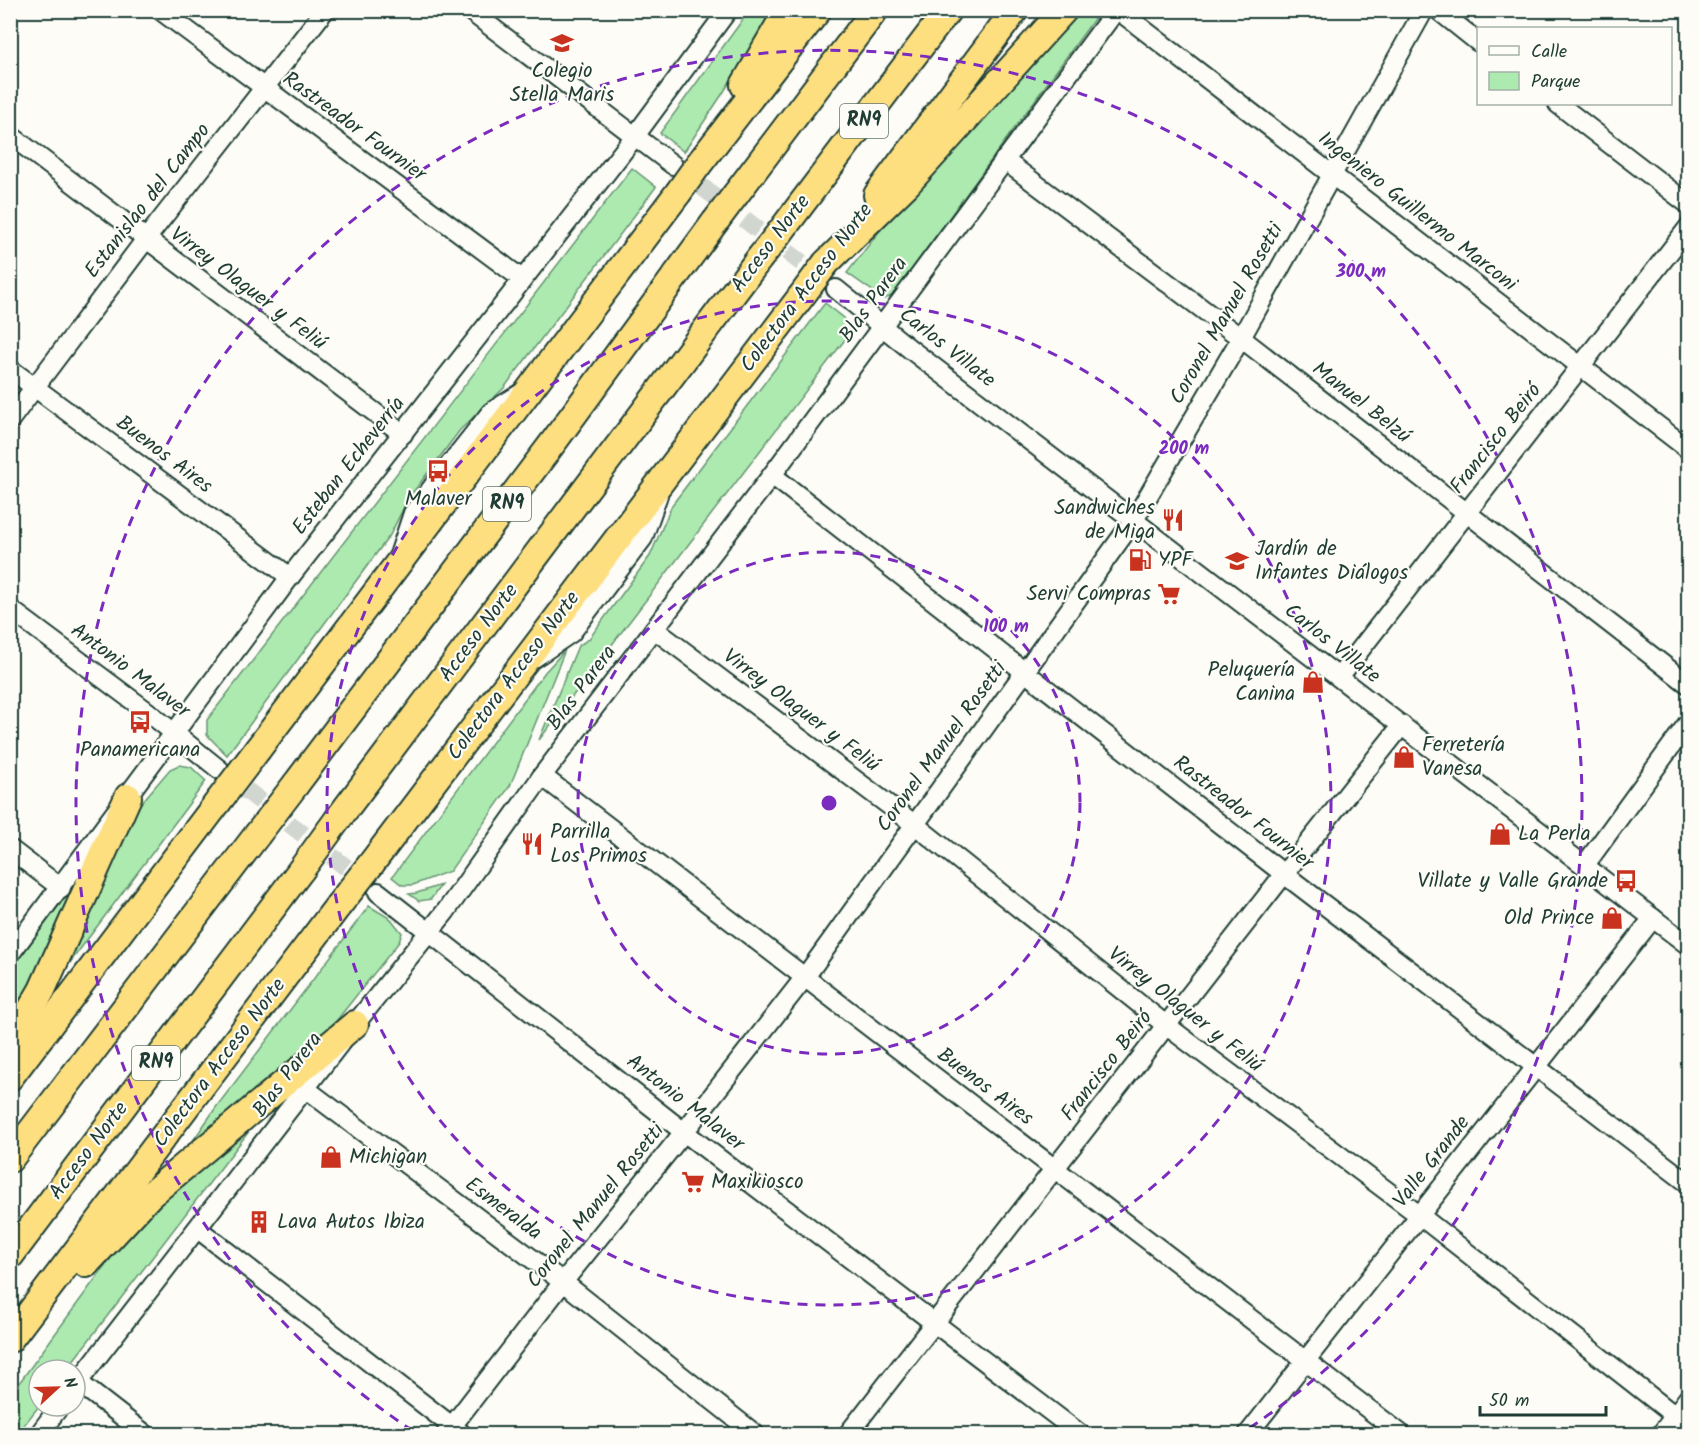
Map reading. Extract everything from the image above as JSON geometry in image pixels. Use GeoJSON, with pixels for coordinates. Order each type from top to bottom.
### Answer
{"type":"FeatureCollection","features":[{"type":"Feature","properties":{"kind":"highway"},"geometry":{"type":"LineString","coordinates":[[699,164],[788,10]]}},
{"type":"Feature","properties":{"kind":"highway"},"geometry":{"type":"LineString","coordinates":[[10,1077],[699,164],[818,10]]}},
{"type":"Feature","properties":{"kind":"highway","name":"RN9"},"geometry":{"type":"LineString","coordinates":[[10,1159],[555,440],[875,10]]}},
{"type":"Feature","properties":{"kind":"highway","name":"Acceso Norte"},"geometry":{"type":"LineString","coordinates":[[10,1256],[948,10]]}},
{"type":"Feature","properties":{"kind":"highway","name":"Colectora Acceso Norte"},"geometry":{"type":"LineString","coordinates":[[10,1340],[1015,10]]}},
{"type":"Feature","properties":{"kind":"highway"},"geometry":{"type":"LineString","coordinates":[[826,263],[907,184],[1064,10]]}},
{"type":"Feature","properties":{"kind":"highway"},"geometry":{"type":"LineString","coordinates":[[10,1045],[42,990],[128,797]]}},
{"type":"Feature","properties":{"kind":"highway"},"geometry":{"type":"LineString","coordinates":[[10,1345],[150,1195],[355,1024]]}},
{"type":"Feature","properties":{"kind":"street","name":"Rastreador Fournier"},"geometry":{"type":"LineString","coordinates":[[160,10],[522,279]]}},
{"type":"Feature","properties":{"kind":"street","name":"Estanislao del Campo"},"geometry":{"type":"LineString","coordinates":[[10,420],[146,239],[325,10]]}},
{"type":"Feature","properties":{"kind":"street"},"geometry":{"type":"LineString","coordinates":[[469,10],[673,165]]}},
{"type":"Feature","properties":{"kind":"street","name":"Esteban Echeverría"},"geometry":{"type":"LineString","coordinates":[[10,954],[290,577],[634,136],[728,10]]}},
{"type":"Feature","properties":{"kind":"street","name":"Blas Parera"},"geometry":{"type":"LineString","coordinates":[[87,1370],[355,1024],[430,931],[542,776],[883,328],[1004,160],[1117,10]]}},
{"type":"Feature","properties":{"kind":"street","name":"Ingeniero Guillermo Marconi"},"geometry":{"type":"LineString","coordinates":[[1117,10],[1689,449]]}},
{"type":"Feature","properties":{"kind":"street","name":"Coronel Manuel Rosetti"},"geometry":{"type":"LineString","coordinates":[[454,1432],[563,1282],[805,977],[1134,520],[1241,338],[1424,10]]}},
{"type":"Feature","properties":{"kind":"street"},"geometry":{"type":"LineString","coordinates":[[1438,10],[1477,40]]}},
{"type":"Feature","properties":{"kind":"street"},"geometry":{"type":"LineString","coordinates":[[1559,105],[1689,204]]}},
{"type":"Feature","properties":{"kind":"street","name":"Virrey Olaguer y Feliú"},"geometry":{"type":"LineString","coordinates":[[10,135],[403,434]]}},
{"type":"Feature","properties":{"kind":"street","name":"Manuel Belzú"},"geometry":{"type":"LineString","coordinates":[[1004,160],[1241,338],[1689,684]]}},
{"type":"Feature","properties":{"kind":"street","name":"Francisco Beiró"},"geometry":{"type":"LineString","coordinates":[[1339,677],[1689,228]]}},
{"type":"Feature","properties":{"kind":"street","name":"Carlos Villate"},"geometry":{"type":"LineString","coordinates":[[836,289],[883,328],[1689,945]]}},
{"type":"Feature","properties":{"kind":"street","name":"Buenos Aires"},"geometry":{"type":"LineString","coordinates":[[10,369],[290,577]]}},
{"type":"Feature","properties":{"kind":"street","name":"Rastreador Fournier"},"geometry":{"type":"LineString","coordinates":[[772,475],[1284,874],[1689,1183]]}},
{"type":"Feature","properties":{"kind":"street","name":"Antonio Malaver"},"geometry":{"type":"LineString","coordinates":[[10,609],[220,770]]}},
{"type":"Feature","properties":{"kind":"street","name":"Virrey Olaguer y Feliú"},"geometry":{"type":"LineString","coordinates":[[654,629],[914,824],[1167,1026],[1419,1215],[1682,1421]]}},
{"type":"Feature","properties":{"kind":"street"},"geometry":{"type":"LineString","coordinates":[[1585,866],[1689,723]]}},
{"type":"Feature","properties":{"kind":"street","name":"Francisco Beiró"},"geometry":{"type":"LineString","coordinates":[[848,1434],[1402,725]]}},
{"type":"Feature","properties":{"kind":"street","name":"Buenos Aires"},"geometry":{"type":"LineString","coordinates":[[542,776],[1401,1434]]}},
{"type":"Feature","properties":{"kind":"street"},"geometry":{"type":"LineString","coordinates":[[10,849],[61,888]]}},
{"type":"Feature","properties":{"kind":"street","name":"Antonio Malaver"},"geometry":{"type":"LineString","coordinates":[[378,891],[684,1132],[1080,1434]]}},
{"type":"Feature","properties":{"kind":"street","name":"Valle Grande"},"geometry":{"type":"LineString","coordinates":[[1248,1434],[1653,918]]}},
{"type":"Feature","properties":{"kind":"street","name":"Esmeralda"},"geometry":{"type":"LineString","coordinates":[[306,1089],[563,1282],[755,1434]]}},
{"type":"Feature","properties":{"kind":"street"},"geometry":{"type":"LineString","coordinates":[[198,1229],[454,1432]]}},
{"type":"Feature","properties":{"kind":"street"},"geometry":{"type":"LineString","coordinates":[[87,1392],[144,1434]]}},
{"type":"Feature","properties":{"kind":"street"},"geometry":{"type":"LineString","coordinates":[[1661,1434],[1682,1421],[1689,1398]]}},
{"type":"Feature","properties":{"kind":"street"},"geometry":{"type":"LineString","coordinates":[[39,1434],[51,1418]]}},
{"type":"Feature","properties":{"kind":"green space"},"geometry":{"type":"Polygon","coordinates":[[[749,11],[774,11],[684,152],[660,133],[749,11]]]}},
{"type":"Feature","properties":{"kind":"green space"},"geometry":{"type":"Polygon","coordinates":[[[1079,11],[1100,11],[892,296],[884,299],[847,273],[878,233],[1079,11]]]}},
{"type":"Feature","properties":{"kind":"green space"},"geometry":{"type":"Polygon","coordinates":[[[632,168],[656,187],[504,388],[460,430],[408,499],[390,535],[227,755],[207,735],[207,720],[632,168]]]}},
{"type":"Feature","properties":{"kind":"green space"},"geometry":{"type":"Polygon","coordinates":[[[825,303],[844,318],[847,337],[539,740],[578,646],[589,639],[650,556],[672,505],[825,303]]]}},
{"type":"Feature","properties":{"kind":"green space"},"geometry":{"type":"Polygon","coordinates":[[[565,650],[510,786],[450,871],[413,885],[402,885],[392,877],[545,672],[565,650]]]}},
{"type":"Feature","properties":{"kind":"green space"},"geometry":{"type":"Polygon","coordinates":[[[179,765],[191,767],[206,781],[54,984],[131,815],[170,769],[179,765]]]}},
{"type":"Feature","properties":{"kind":"green space"},"geometry":{"type":"Polygon","coordinates":[[[441,885],[431,899],[419,901],[409,894],[417,893],[441,885]]]}},
{"type":"Feature","properties":{"kind":"green space"},"geometry":{"type":"Polygon","coordinates":[[[72,888],[15,1016],[11,1023],[11,969],[72,888]]]}},
{"type":"Feature","properties":{"kind":"green space"},"geometry":{"type":"Polygon","coordinates":[[[369,906],[391,919],[402,933],[399,942],[325,1035],[179,1161],[217,1106],[369,906]]]}},
{"type":"Feature","properties":{"kind":"green space"},"geometry":{"type":"Polygon","coordinates":[[[266,1109],[75,1358],[37,1358],[121,1244],[154,1208],[266,1109]]]}},
{"type":"Feature","properties":{"kind":"green space"},"geometry":{"type":"Polygon","coordinates":[[[27,1372],[27,1418],[30,1418],[17,1434],[11,1434],[11,1394],[27,1372]]]}},
{"type":"Feature","properties":{"kind":"tunnel"},"geometry":{"type":"LineString","coordinates":[[680,170],[836,289]]}},
{"type":"Feature","properties":{"kind":"tunnel"},"geometry":{"type":"LineString","coordinates":[[225,774],[378,892]]}},
{"type":"Feature","properties":{"kind":"place","name":"Colegio Stella Maris"},"geometry":{"type":"Point","coordinates":[562,43]}},
{"type":"Feature","properties":{"kind":"place","name":"Malaver"},"geometry":{"type":"Point","coordinates":[438,471]}},
{"type":"Feature","properties":{"kind":"place","name":"Sandwiches de Miga"},"geometry":{"type":"Point","coordinates":[1173,520]}},
{"type":"Feature","properties":{"kind":"place","name":"YPF"},"geometry":{"type":"Point","coordinates":[1140,560]}},
{"type":"Feature","properties":{"kind":"place","name":"Jardín de Infantes Diálogos"},"geometry":{"type":"Point","coordinates":[1237,561]}},
{"type":"Feature","properties":{"kind":"place","name":"Servi Compras"},"geometry":{"type":"Point","coordinates":[1169,594]}},
{"type":"Feature","properties":{"kind":"place","name":"Peluquería Canina"},"geometry":{"type":"Point","coordinates":[1313,682]}},
{"type":"Feature","properties":{"kind":"place","name":"Panamericana"},"geometry":{"type":"Point","coordinates":[140,722]}},
{"type":"Feature","properties":{"kind":"place","name":"Ferretería Vanesa"},"geometry":{"type":"Point","coordinates":[1404,757]}},
{"type":"Feature","properties":{"kind":"place","name":"La Perla"},"geometry":{"type":"Point","coordinates":[1500,834]}},
{"type":"Feature","properties":{"kind":"place","name":"Parrilla Los Primos"},"geometry":{"type":"Point","coordinates":[532,844]}},
{"type":"Feature","properties":{"kind":"place","name":"Villate y Valle Grande"},"geometry":{"type":"Point","coordinates":[1626,881]}},
{"type":"Feature","properties":{"kind":"place","name":"Old Prince"},"geometry":{"type":"Point","coordinates":[1612,918]}},
{"type":"Feature","properties":{"kind":"place","name":"Michigan"},"geometry":{"type":"Point","coordinates":[331,1157]}},
{"type":"Feature","properties":{"kind":"place","name":"Maxikiosco"},"geometry":{"type":"Point","coordinates":[693,1182]}},
{"type":"Feature","properties":{"kind":"place","name":"Lava Autos Ibiza"},"geometry":{"type":"Point","coordinates":[259,1222]}}]}
